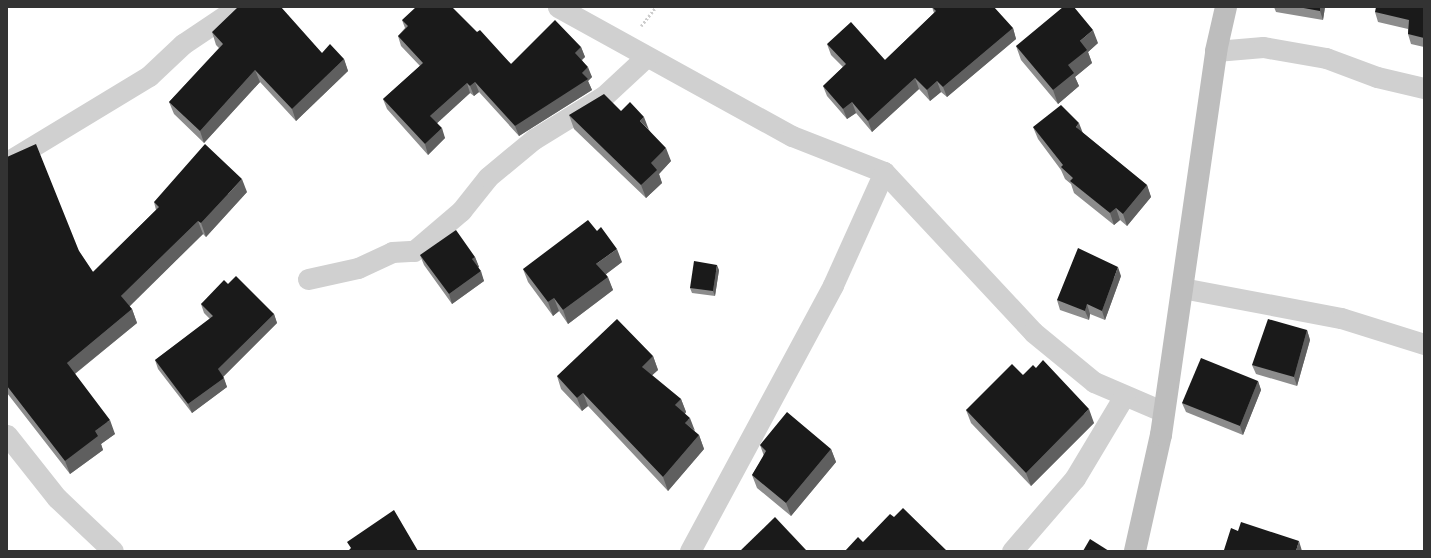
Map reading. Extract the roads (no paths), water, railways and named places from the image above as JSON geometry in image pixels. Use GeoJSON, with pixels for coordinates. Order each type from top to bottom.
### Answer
{"type":"FeatureCollection","features":[{"type":"Feature","properties":{"kind":"street"},"geometry":{"type":"LineString","coordinates":[[7,162],[149,76],[183,44],[238,7]]}},
{"type":"Feature","properties":{"kind":"street"},"geometry":{"type":"LineString","coordinates":[[558,7],[646,57],[792,136],[884,172],[1033,332],[1094,382],[1164,412]]}},
{"type":"Feature","properties":{"kind":"street"},"geometry":{"type":"LineString","coordinates":[[1135,551],[1164,412],[1216,51],[1226,7]]}},
{"type":"Feature","properties":{"kind":"street"},"geometry":{"type":"LineString","coordinates":[[1216,51],[1270,48],[1326,58],[1377,77],[1424,88]]}},
{"type":"Feature","properties":{"kind":"street"},"geometry":{"type":"LineString","coordinates":[[308,279],[358,268],[392,252],[414,251],[461,211],[494,172],[534,139],[604,96],[646,57]]}},
{"type":"Feature","properties":{"kind":"street"},"geometry":{"type":"LineString","coordinates":[[690,551],[833,285],[884,172]]}},
{"type":"Feature","properties":{"kind":"street"},"geometry":{"type":"LineString","coordinates":[[1182,288],[1341,318],[1424,344]]}},
{"type":"Feature","properties":{"kind":"street"},"geometry":{"type":"LineString","coordinates":[[1012,551],[1075,478],[1124,396]]}},
{"type":"Feature","properties":{"kind":"street"},"geometry":{"type":"LineString","coordinates":[[7,436],[56,498],[113,551]]}}]}
